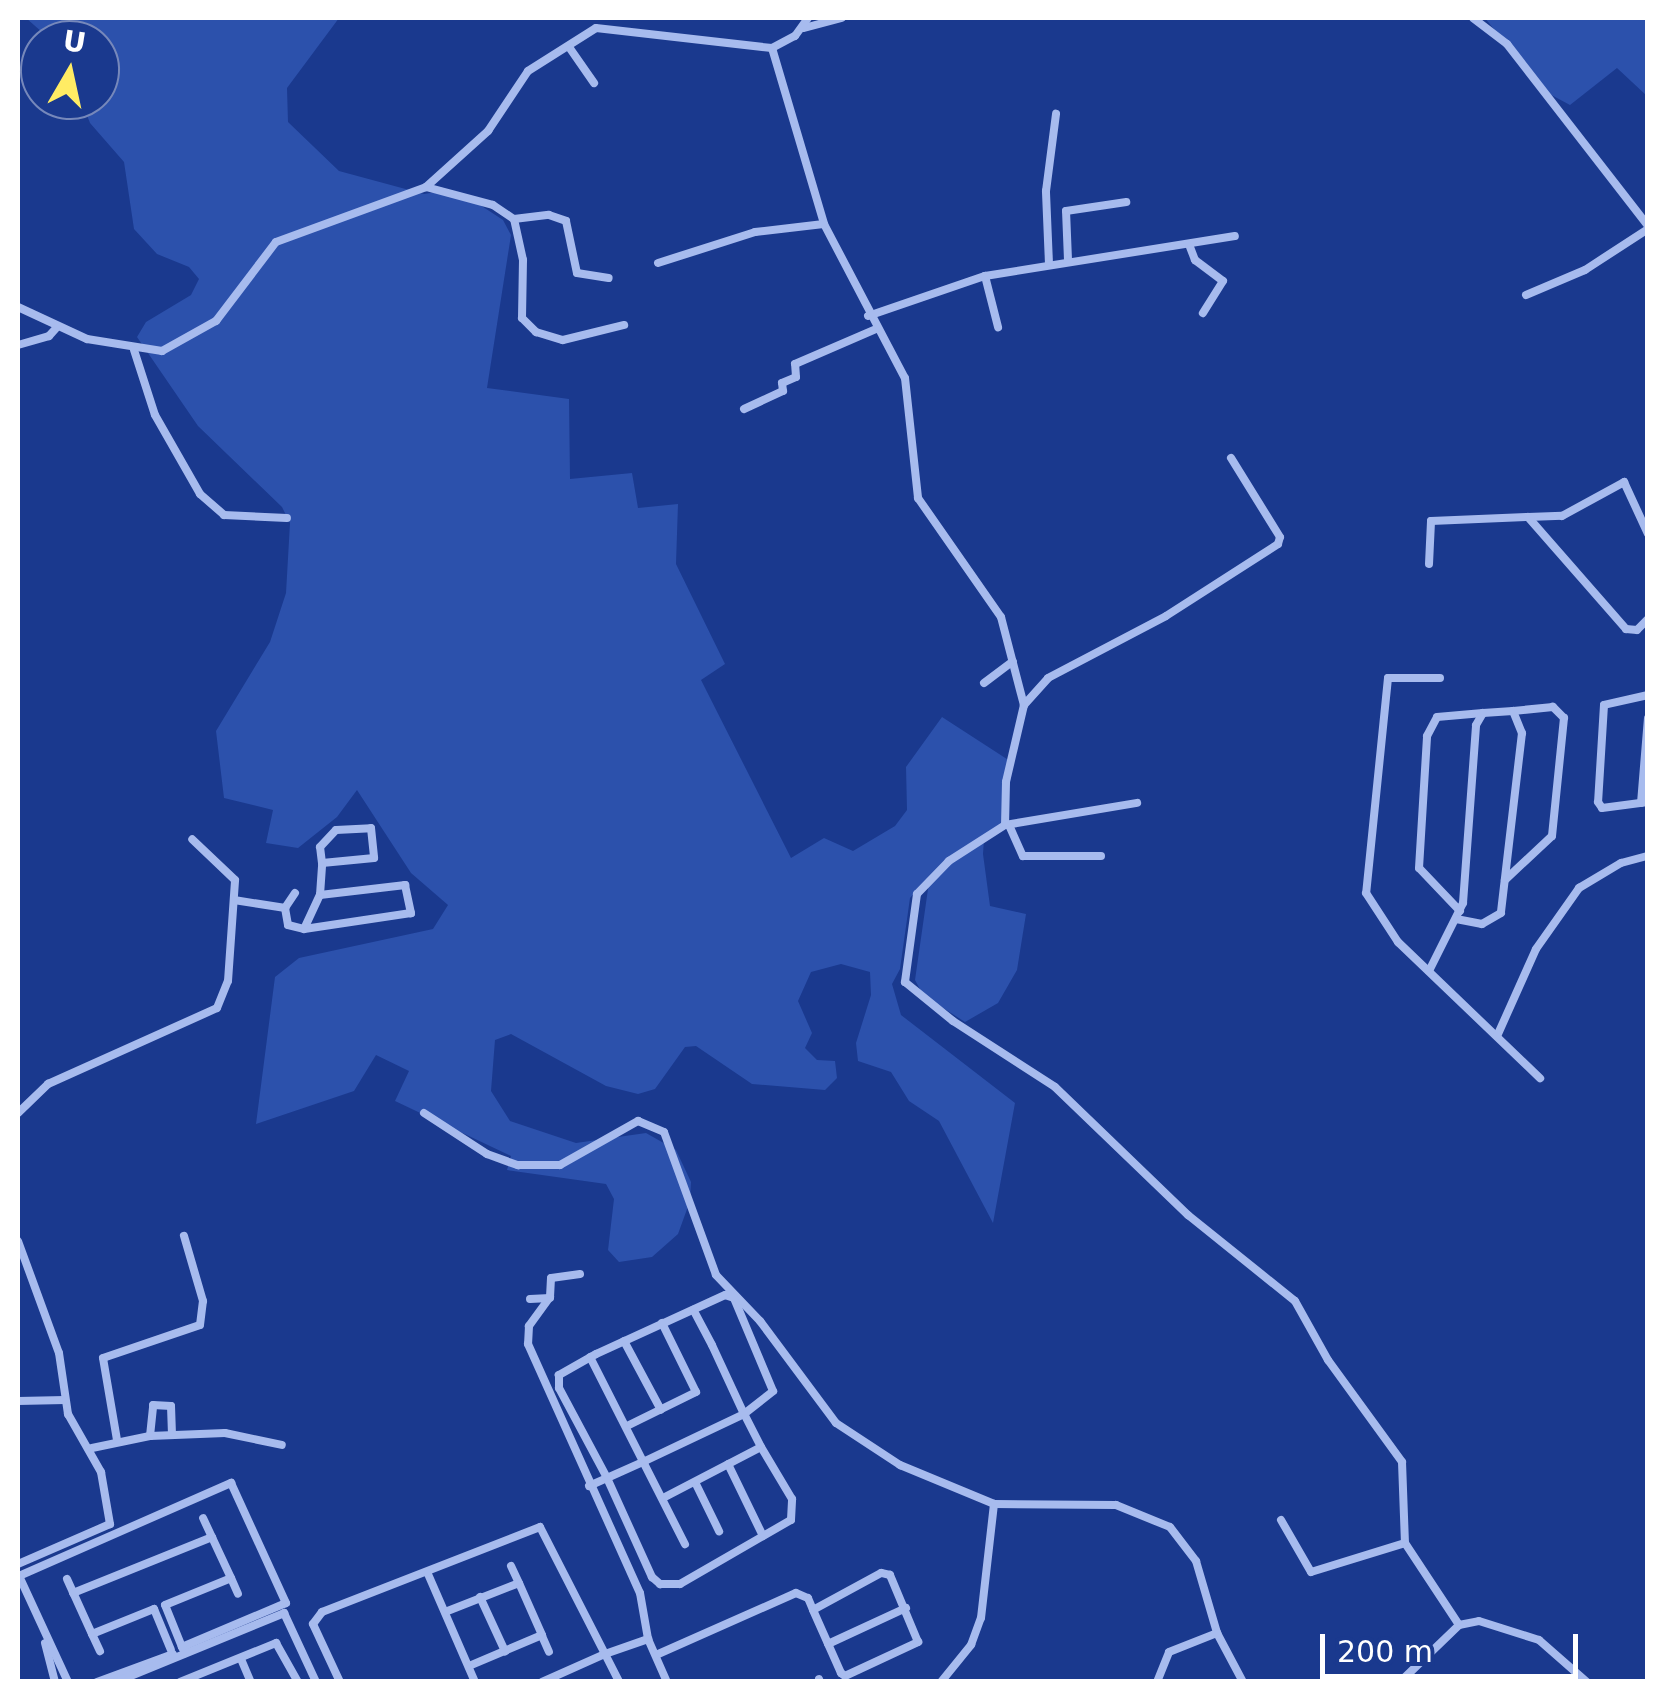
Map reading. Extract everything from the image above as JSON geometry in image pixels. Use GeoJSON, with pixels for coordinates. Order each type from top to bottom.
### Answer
{"type":"FeatureCollection","features":[{"type":"Feature","properties":{"kind":"street"},"geometry":{"type":"LineString","coordinates":[[588,18],[596,28]]}},
{"type":"Feature","properties":{"kind":"street"},"geometry":{"type":"LineString","coordinates":[[804,28],[808,18]]}},
{"type":"Feature","properties":{"kind":"street"},"geometry":{"type":"LineString","coordinates":[[18,307],[57,327],[134,350],[175,347],[216,321],[276,242],[426,187],[488,130],[528,71],[596,28],[772,48],[804,28],[842,18]]}},
{"type":"Feature","properties":{"kind":"street"},"geometry":{"type":"LineString","coordinates":[[1473,18],[1507,44],[1648,228],[1584,270],[1526,296]]}},
{"type":"Feature","properties":{"kind":"street"},"geometry":{"type":"LineString","coordinates":[[569,47],[594,84]]}},
{"type":"Feature","properties":{"kind":"street"},"geometry":{"type":"LineString","coordinates":[[772,48],[824,224],[868,316],[905,378],[918,498],[1001,618],[1024,705],[1006,782],[1007,825],[1023,856],[1100,856]]}},
{"type":"Feature","properties":{"kind":"street"},"geometry":{"type":"LineString","coordinates":[[1049,264],[1045,214],[1056,114]]}},
{"type":"Feature","properties":{"kind":"street"},"geometry":{"type":"LineString","coordinates":[[426,187],[493,206],[514,220],[549,214],[566,221],[578,273],[609,278]]}},
{"type":"Feature","properties":{"kind":"street"},"geometry":{"type":"LineString","coordinates":[[1045,214],[1064,216],[1126,202]]}},
{"type":"Feature","properties":{"kind":"street"},"geometry":{"type":"LineString","coordinates":[[1064,216],[1068,260]]}},
{"type":"Feature","properties":{"kind":"street"},"geometry":{"type":"LineString","coordinates":[[514,220],[523,260],[522,318],[536,332],[563,340],[624,325]]}},
{"type":"Feature","properties":{"kind":"street"},"geometry":{"type":"LineString","coordinates":[[658,263],[755,232],[824,224]]}},
{"type":"Feature","properties":{"kind":"street"},"geometry":{"type":"LineString","coordinates":[[868,316],[984,276],[1068,260],[1190,248],[1235,236]]}},
{"type":"Feature","properties":{"kind":"street"},"geometry":{"type":"LineString","coordinates":[[1190,248],[1194,260],[1223,281],[1204,313]]}},
{"type":"Feature","properties":{"kind":"street"},"geometry":{"type":"LineString","coordinates":[[984,276],[998,327]]}},
{"type":"Feature","properties":{"kind":"street"},"geometry":{"type":"LineString","coordinates":[[18,345],[49,336],[57,327]]}},
{"type":"Feature","properties":{"kind":"street"},"geometry":{"type":"LineString","coordinates":[[744,409],[783,390],[782,382],[796,377],[794,364],[876,329]]}},
{"type":"Feature","properties":{"kind":"street"},"geometry":{"type":"LineString","coordinates":[[134,350],[154,415],[200,494],[234,518],[287,518]]}},
{"type":"Feature","properties":{"kind":"street"},"geometry":{"type":"LineString","coordinates":[[1024,705],[1048,678],[1151,625],[1278,544],[1280,537],[1231,458]]}},
{"type":"Feature","properties":{"kind":"street"},"geometry":{"type":"LineString","coordinates":[[1429,564],[1431,520],[1562,516],[1624,482],[1648,534]]}},
{"type":"Feature","properties":{"kind":"street"},"geometry":{"type":"LineString","coordinates":[[1528,518],[1626,628],[1637,630],[1648,620]]}},
{"type":"Feature","properties":{"kind":"street"},"geometry":{"type":"LineString","coordinates":[[984,683],[1012,661]]}},
{"type":"Feature","properties":{"kind":"street"},"geometry":{"type":"LineString","coordinates":[[1440,678],[1388,678],[1364,876],[1370,908],[1540,1078]]}},
{"type":"Feature","properties":{"kind":"street"},"geometry":{"type":"LineString","coordinates":[[1648,695],[1610,700],[1603,714],[1599,806],[1644,803],[1648,718]]}},
{"type":"Feature","properties":{"kind":"street"},"geometry":{"type":"LineString","coordinates":[[1505,880],[1552,836],[1564,718],[1553,707],[1438,717],[1427,736],[1418,868],[1458,915],[1493,922],[1501,913],[1522,733],[1513,712]]}},
{"type":"Feature","properties":{"kind":"street"},"geometry":{"type":"LineString","coordinates":[[1429,970],[1458,915],[1476,725],[1483,713]]}},
{"type":"Feature","properties":{"kind":"street"},"geometry":{"type":"LineString","coordinates":[[1136,803],[1007,825],[949,861],[917,894],[906,982],[953,1021],[1055,1087],[1188,1215],[1295,1301],[1328,1360],[1402,1462],[1405,1543],[1459,1625]]}},
{"type":"Feature","properties":{"kind":"street"},"geometry":{"type":"LineString","coordinates":[[304,929],[320,895],[320,847],[336,830],[373,831],[374,858],[322,863]]}},
{"type":"Feature","properties":{"kind":"street"},"geometry":{"type":"LineString","coordinates":[[18,1113],[48,1084],[217,1008],[228,981],[234,900],[230,870],[192,838]]}},
{"type":"Feature","properties":{"kind":"street"},"geometry":{"type":"LineString","coordinates":[[1498,1034],[1536,949],[1578,888],[1621,862],[1648,856]]}},
{"type":"Feature","properties":{"kind":"street"},"geometry":{"type":"LineString","coordinates":[[284,908],[290,928],[304,929],[411,913],[404,885],[320,895]]}},
{"type":"Feature","properties":{"kind":"street"},"geometry":{"type":"LineString","coordinates":[[284,908],[295,893]]}},
{"type":"Feature","properties":{"kind":"street"},"geometry":{"type":"LineString","coordinates":[[234,900],[284,908]]}},
{"type":"Feature","properties":{"kind":"street"},"geometry":{"type":"LineString","coordinates":[[424,1113],[488,1154],[518,1165],[560,1164],[638,1122],[664,1132],[695,1230],[734,1298],[774,1391],[744,1414],[589,1486]]}},
{"type":"Feature","properties":{"kind":"street"},"geometry":{"type":"LineString","coordinates":[[117,1440],[103,1358],[200,1325],[203,1301],[184,1236]]}},
{"type":"Feature","properties":{"kind":"street"},"geometry":{"type":"LineString","coordinates":[[18,1240],[59,1353],[64,1400],[92,1448],[110,1524],[18,1564]]}},
{"type":"Feature","properties":{"kind":"street"},"geometry":{"type":"LineString","coordinates":[[580,1274],[552,1277],[550,1298],[529,1326],[528,1344],[564,1414],[589,1486],[640,1593],[648,1639],[667,1682]]}},
{"type":"Feature","properties":{"kind":"street"},"geometry":{"type":"LineString","coordinates":[[694,1310],[793,1505],[791,1520],[680,1584],[660,1584],[559,1388],[559,1375],[694,1310],[713,1296],[734,1298],[760,1321],[836,1422],[900,1465],[994,1504],[1116,1506],[1152,1516],[1189,1547],[1217,1633],[1242,1682]]}},
{"type":"Feature","properties":{"kind":"street"},"geometry":{"type":"LineString","coordinates":[[530,1300],[550,1298]]}},
{"type":"Feature","properties":{"kind":"street"},"geometry":{"type":"LineString","coordinates":[[627,1426],[696,1392],[662,1323]]}},
{"type":"Feature","properties":{"kind":"street"},"geometry":{"type":"LineString","coordinates":[[624,1341],[660,1410]]}},
{"type":"Feature","properties":{"kind":"street"},"geometry":{"type":"LineString","coordinates":[[590,1357],[685,1544]]}},
{"type":"Feature","properties":{"kind":"street"},"geometry":{"type":"LineString","coordinates":[[18,1401],[64,1400]]}},
{"type":"Feature","properties":{"kind":"street"},"geometry":{"type":"LineString","coordinates":[[150,1436],[153,1405],[172,1408],[172,1434]]}},
{"type":"Feature","properties":{"kind":"street"},"geometry":{"type":"LineString","coordinates":[[92,1448],[150,1436],[232,1433],[282,1445]]}},
{"type":"Feature","properties":{"kind":"street"},"geometry":{"type":"LineString","coordinates":[[663,1498],[761,1448]]}},
{"type":"Feature","properties":{"kind":"street"},"geometry":{"type":"LineString","coordinates":[[728,1464],[764,1536]]}},
{"type":"Feature","properties":{"kind":"street"},"geometry":{"type":"LineString","coordinates":[[695,1482],[720,1531]]}},
{"type":"Feature","properties":{"kind":"street"},"geometry":{"type":"LineString","coordinates":[[68,1682],[19,1576],[231,1483],[286,1603],[98,1682]]}},
{"type":"Feature","properties":{"kind":"street"},"geometry":{"type":"LineString","coordinates":[[941,1682],[970,1645],[981,1618],[994,1504]]}},
{"type":"Feature","properties":{"kind":"street"},"geometry":{"type":"LineString","coordinates":[[203,1518],[238,1594]]}},
{"type":"Feature","properties":{"kind":"street"},"geometry":{"type":"LineString","coordinates":[[1282,1520],[1311,1572],[1405,1543]]}},
{"type":"Feature","properties":{"kind":"street"},"geometry":{"type":"LineString","coordinates":[[340,1682],[314,1619],[540,1528],[620,1682]]}},
{"type":"Feature","properties":{"kind":"street"},"geometry":{"type":"LineString","coordinates":[[73,1593],[212,1537]]}},
{"type":"Feature","properties":{"kind":"street"},"geometry":{"type":"LineString","coordinates":[[511,1566],[549,1652]]}},
{"type":"Feature","properties":{"kind":"street"},"geometry":{"type":"LineString","coordinates":[[656,1655],[796,1593],[813,1610],[841,1674],[852,1679],[918,1642],[890,1575],[882,1573],[813,1610]]}},
{"type":"Feature","properties":{"kind":"street"},"geometry":{"type":"LineString","coordinates":[[428,1574],[476,1682]]}},
{"type":"Feature","properties":{"kind":"street"},"geometry":{"type":"LineString","coordinates":[[92,1634],[231,1578]]}},
{"type":"Feature","properties":{"kind":"street"},"geometry":{"type":"LineString","coordinates":[[67,1579],[100,1650]]}},
{"type":"Feature","properties":{"kind":"street"},"geometry":{"type":"LineString","coordinates":[[445,1612],[519,1584]]}},
{"type":"Feature","properties":{"kind":"street"},"geometry":{"type":"LineString","coordinates":[[18,1585],[42,1632],[55,1682]]}},
{"type":"Feature","properties":{"kind":"street"},"geometry":{"type":"LineString","coordinates":[[480,1597],[506,1651]]}},
{"type":"Feature","properties":{"kind":"street"},"geometry":{"type":"LineString","coordinates":[[165,1605],[182,1646]]}},
{"type":"Feature","properties":{"kind":"street"},"geometry":{"type":"LineString","coordinates":[[828,1644],[906,1608]]}},
{"type":"Feature","properties":{"kind":"street"},"geometry":{"type":"LineString","coordinates":[[154,1609],[171,1650]]}},
{"type":"Feature","properties":{"kind":"street"},"geometry":{"type":"LineString","coordinates":[[116,1682],[171,1650],[284,1614],[316,1682]]}},
{"type":"Feature","properties":{"kind":"street"},"geometry":{"type":"LineString","coordinates":[[1400,1682],[1459,1625],[1479,1621],[1526,1633],[1587,1682]]}},
{"type":"Feature","properties":{"kind":"street"},"geometry":{"type":"LineString","coordinates":[[1158,1682],[1165,1655],[1217,1633]]}},
{"type":"Feature","properties":{"kind":"street"},"geometry":{"type":"LineString","coordinates":[[469,1666],[542,1636]]}},
{"type":"Feature","properties":{"kind":"street"},"geometry":{"type":"LineString","coordinates":[[542,1682],[648,1639]]}},
{"type":"Feature","properties":{"kind":"street"},"geometry":{"type":"LineString","coordinates":[[180,1682],[280,1644],[298,1682]]}},
{"type":"Feature","properties":{"kind":"street"},"geometry":{"type":"LineString","coordinates":[[241,1659],[252,1682]]}},
{"type":"Feature","properties":{"kind":"shaded area"},"geometry":{"type":"Polygon","coordinates":[[[26,18],[339,18],[287,88],[288,122],[339,171],[424,194],[442,191],[474,201],[503,220],[511,235],[487,388],[569,399],[570,479],[632,473],[638,508],[678,504],[676,564],[725,664],[701,680],[791,858],[824,838],[853,851],[895,826],[907,810],[906,767],[942,717],[1013,763],[1004,824],[984,839],[983,854],[990,906],[1026,914],[1017,970],[998,1003],[965,1022],[923,995],[915,980],[930,875],[910,898],[900,969],[892,984],[901,1015],[1015,1103],[993,1223],[939,1121],[909,1101],[891,1072],[858,1061],[856,1043],[871,995],[870,972],[841,964],[811,972],[798,1001],[812,1033],[805,1048],[817,1060],[835,1061],[837,1078],[825,1090],[752,1084],[696,1046],[685,1047],[655,1089],[638,1094],[606,1086],[511,1034],[495,1040],[491,1091],[510,1121],[576,1143],[646,1133],[676,1150],[691,1182],[690,1201],[678,1234],[652,1257],[619,1262],[608,1250],[614,1199],[606,1184],[507,1170],[511,1156],[395,1101],[409,1071],[376,1055],[354,1091],[256,1124],[275,977],[299,958],[433,929],[448,905],[411,873],[357,790],[337,817],[298,848],[266,843],[273,810],[224,798],[216,731],[270,642],[286,593],[290,523],[282,507],[198,426],[137,337],[146,322],[191,295],[199,279],[189,267],[157,254],[134,229],[124,162],[89,120],[120,120],[120,20],[26,18]]]}},
{"type":"Feature","properties":{"kind":"shaded area"},"geometry":{"type":"Polygon","coordinates":[[[1485,18],[1647,18],[1647,96],[1617,68],[1570,105],[1542,90],[1485,18]]]}}]}
